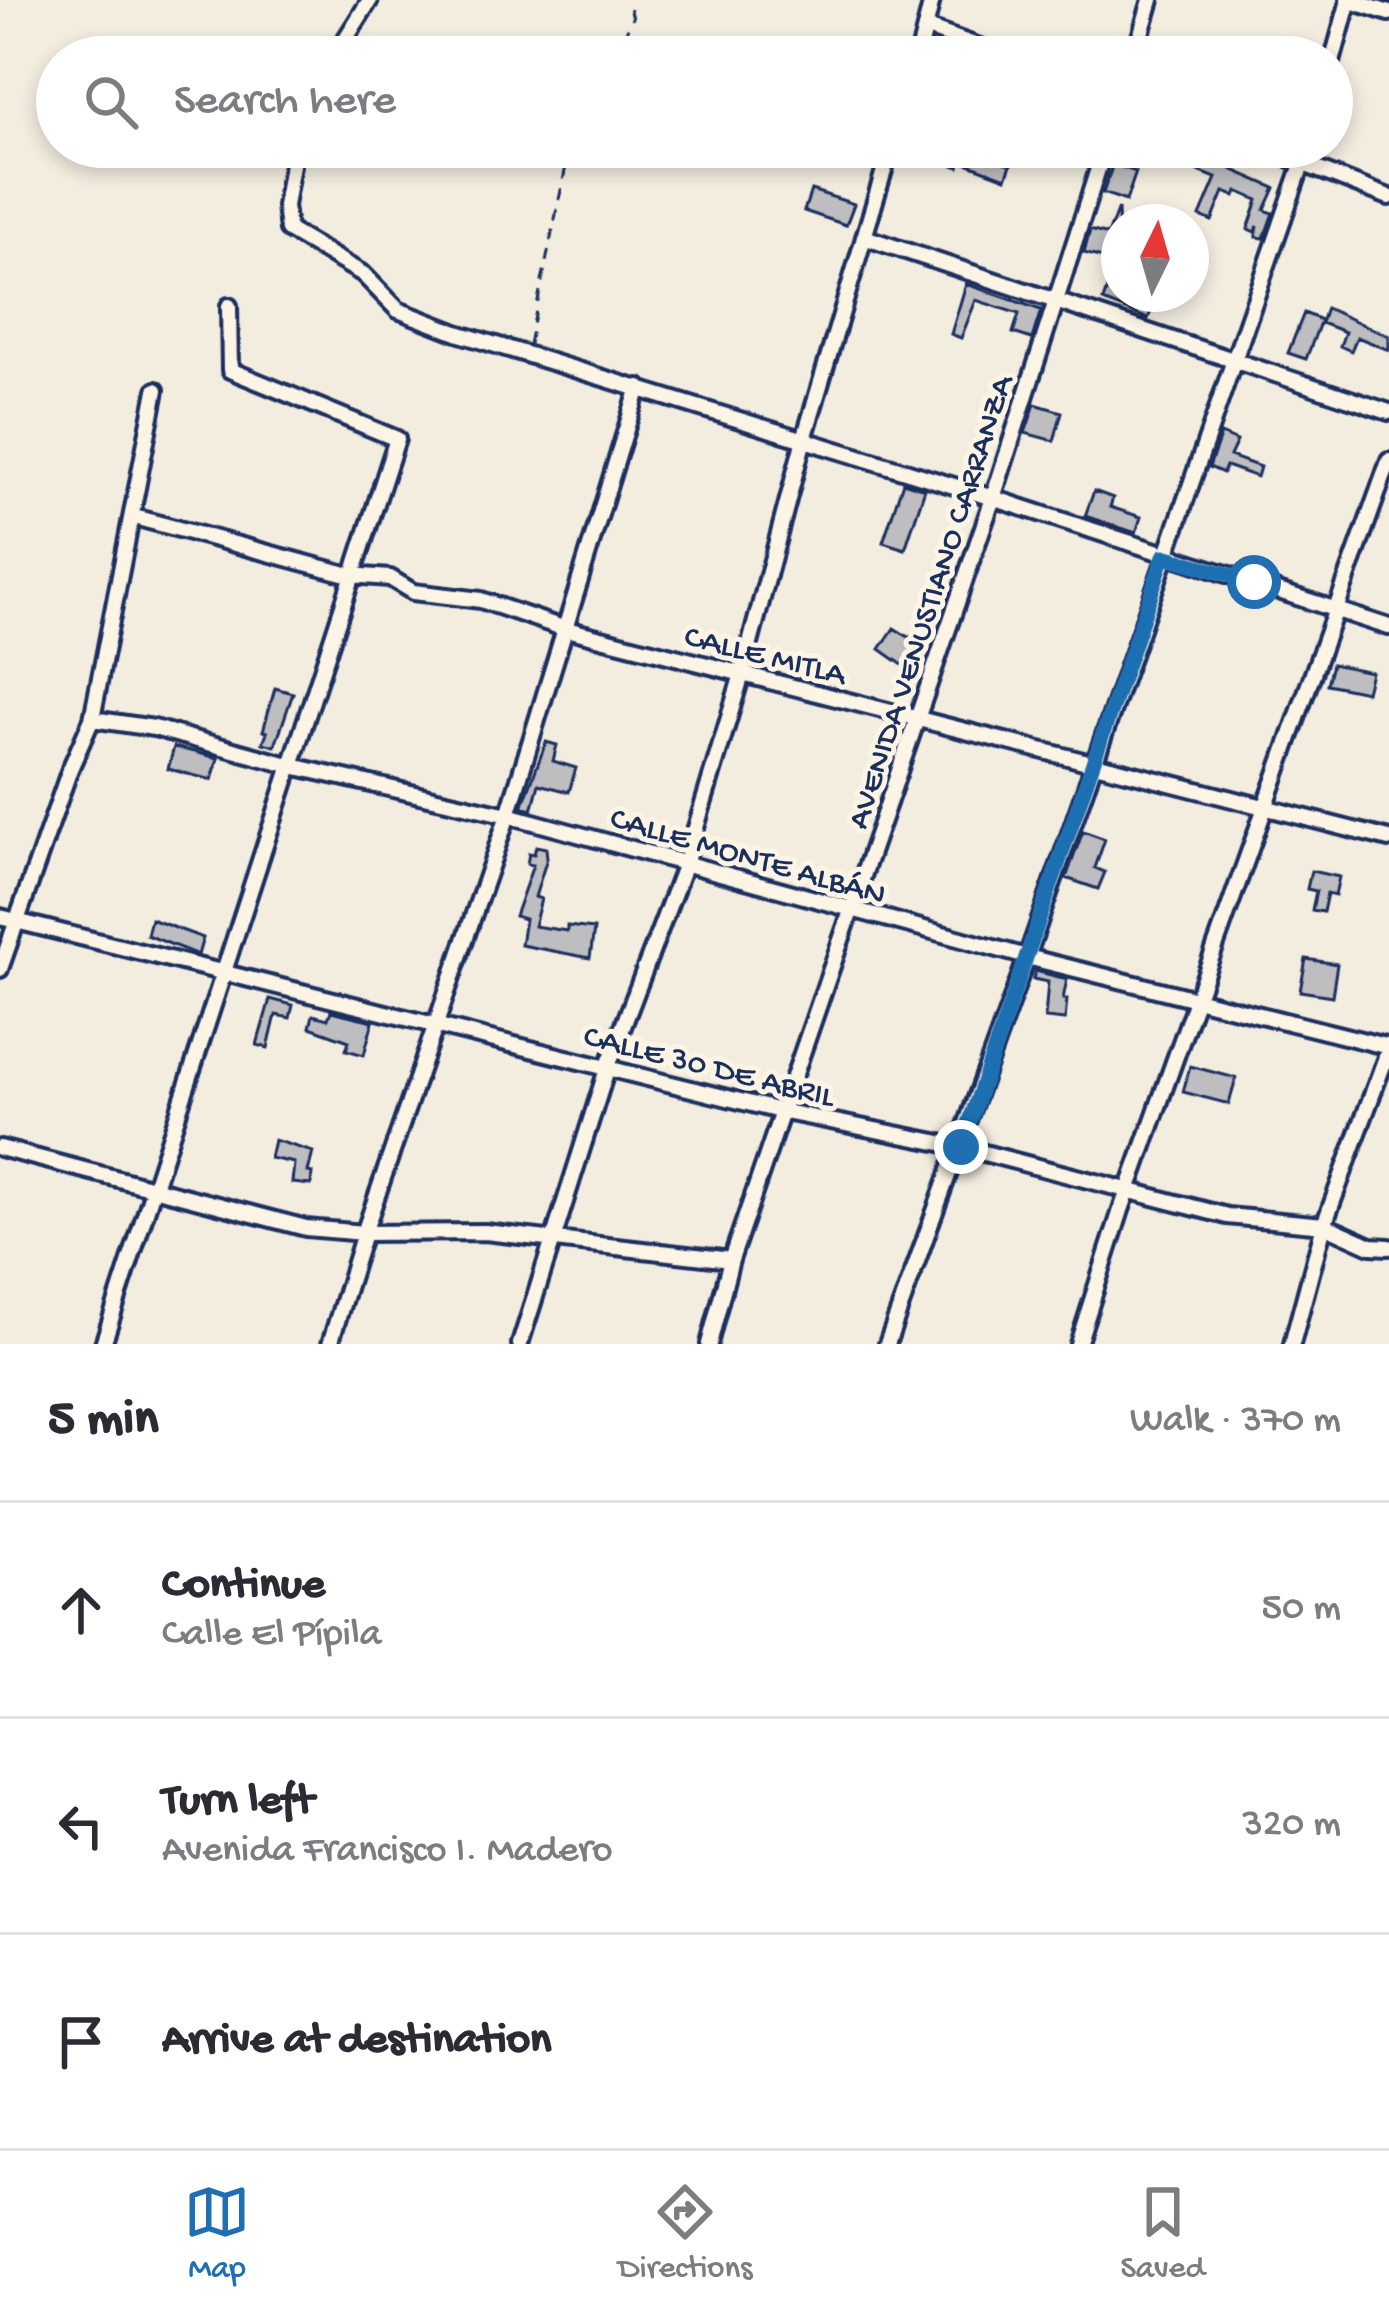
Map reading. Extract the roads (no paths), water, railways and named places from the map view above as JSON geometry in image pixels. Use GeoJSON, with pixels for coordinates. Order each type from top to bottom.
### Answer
{"type":"FeatureCollection","features":[{"type":"Feature","properties":{"kind":"street"},"geometry":{"type":"LineString","coordinates":[[347,36],[370,0]]}},
{"type":"Feature","properties":{"kind":"street"},"geometry":{"type":"LineString","coordinates":[[925,36],[932,0]]}},
{"type":"Feature","properties":{"kind":"street"},"geometry":{"type":"LineString","coordinates":[[1140,36],[1151,0]]}},
{"type":"Feature","properties":{"kind":"street"},"geometry":{"type":"LineString","coordinates":[[1339,36],[1349,0],[1389,13]]}},
{"type":"Feature","properties":{"kind":"street"},"geometry":{"type":"LineString","coordinates":[[927,28],[949,36]]}},
{"type":"Feature","properties":{"kind":"street"},"geometry":{"type":"LineString","coordinates":[[291,168],[284,206],[288,230],[364,274],[398,310],[458,333],[993,498],[1389,627]]}},
{"type":"Feature","properties":{"kind":"street"},"geometry":{"type":"LineString","coordinates":[[520,1344],[608,1066],[686,861],[885,168]]}},
{"type":"Feature","properties":{"kind":"street","name":"AVENIDA VENUSTIANO CARRANZA"},"geometry":{"type":"LineString","coordinates":[[709,1344],[731,1260],[993,498],[1098,168]]}},
{"type":"Feature","properties":{"kind":"street"},"geometry":{"type":"LineString","coordinates":[[887,1344],[961,1147],[1301,168]]}},
{"type":"Feature","properties":{"kind":"street"},"geometry":{"type":"LineString","coordinates":[[1332,168],[1389,197]]}},
{"type":"Feature","properties":{"kind":"street"},"geometry":{"type":"LineString","coordinates":[[864,237],[1389,412]]}},
{"type":"Feature","properties":{"kind":"street"},"geometry":{"type":"LineString","coordinates":[[103,1344],[397,440],[230,370],[230,306]]}},
{"type":"Feature","properties":{"kind":"street"},"geometry":{"type":"LineString","coordinates":[[331,1344],[364,1232],[508,815],[639,387]]}},
{"type":"Feature","properties":{"kind":"street"},"geometry":{"type":"LineString","coordinates":[[0,969],[92,719],[156,390]]}},
{"type":"Feature","properties":{"kind":"street"},"geometry":{"type":"LineString","coordinates":[[1078,1344],[1389,461]]}},
{"type":"Feature","properties":{"kind":"street","name":"CALLE MITLA"},"geometry":{"type":"LineString","coordinates":[[134,517],[350,575],[390,578],[432,597],[481,600],[566,629],[1389,839]]}},
{"type":"Feature","properties":{"kind":"street","name":"CALLE MONTE ALBÁN"},"geometry":{"type":"LineString","coordinates":[[92,719],[154,728],[292,766],[508,815],[686,861],[851,911],[1389,1048]]}},
{"type":"Feature","properties":{"kind":"street","name":"CALLE 30 DE ABRIL"},"geometry":{"type":"LineString","coordinates":[[0,917],[780,1112],[961,1147],[1227,1216],[1324,1225],[1371,1246],[1389,1247]]}},
{"type":"Feature","properties":{"kind":"street"},"geometry":{"type":"LineString","coordinates":[[1292,1344],[1324,1225],[1389,1048]]}},
{"type":"Feature","properties":{"kind":"street"},"geometry":{"type":"LineString","coordinates":[[0,1148],[306,1228],[485,1232],[731,1260]]}}]}
